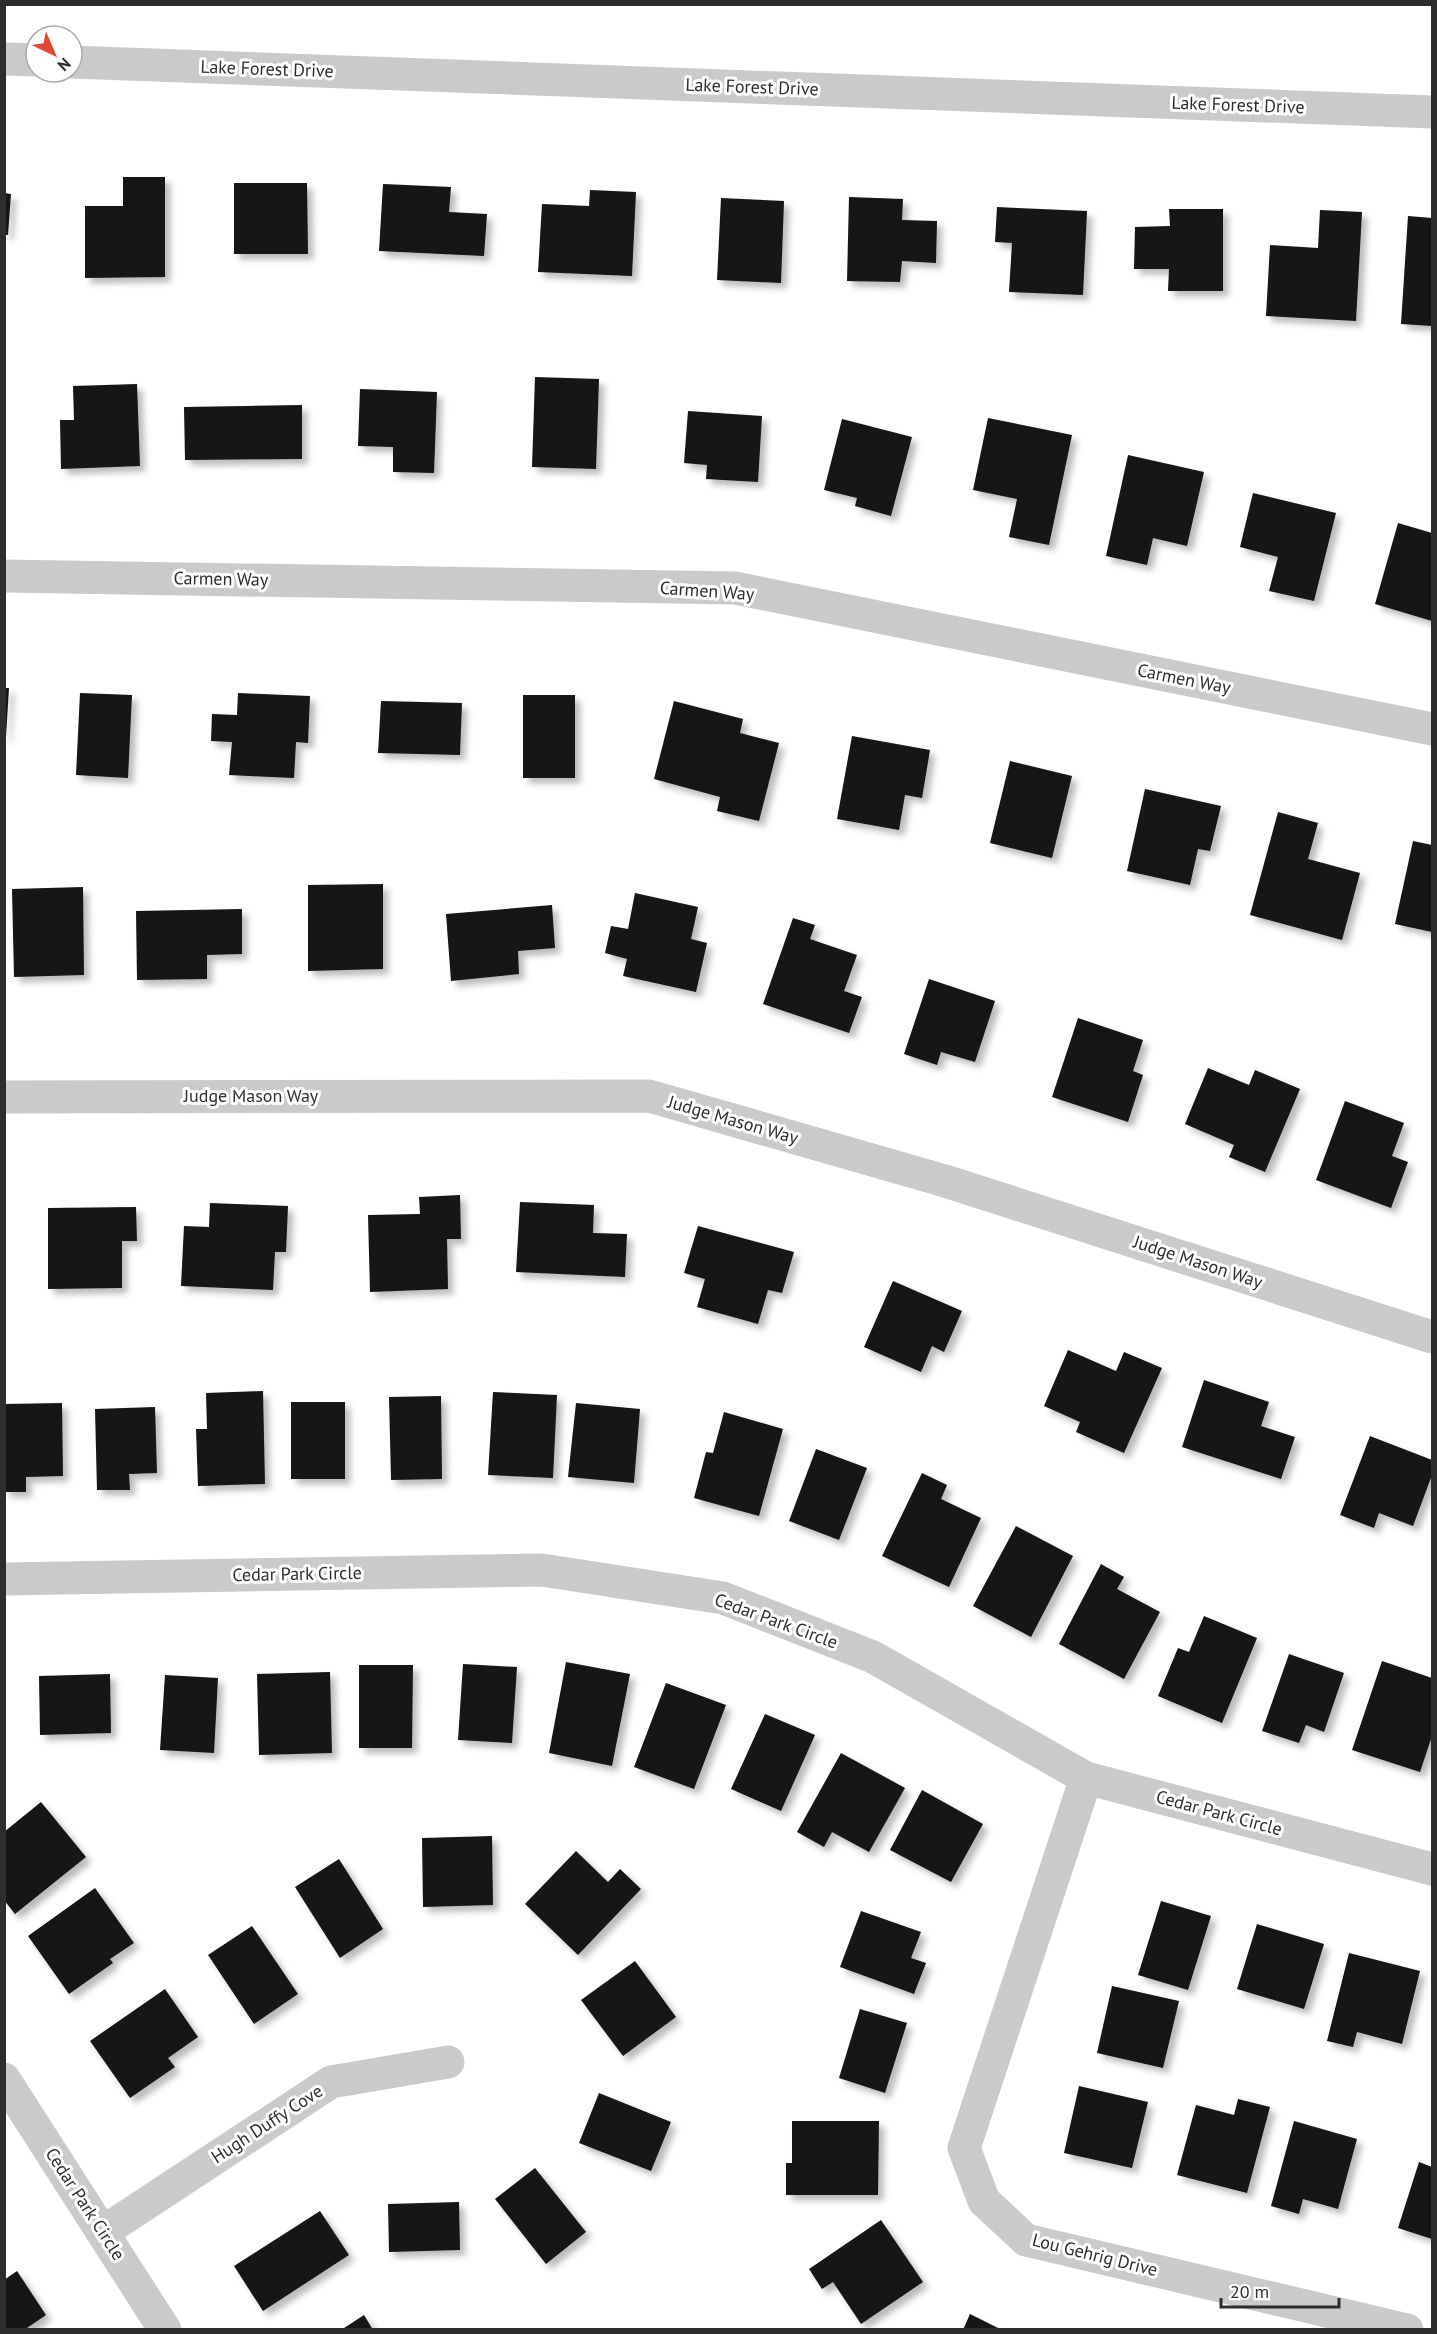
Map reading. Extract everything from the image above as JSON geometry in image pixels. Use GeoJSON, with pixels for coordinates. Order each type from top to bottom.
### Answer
{"type":"FeatureCollection","features":[{"type":"Feature","properties":{"kind":"street"},"geometry":{"type":"LineString","coordinates":[[4,59],[24,60]]}},
{"type":"Feature","properties":{"kind":"street","name":"Lake Forest Drive"},"geometry":{"type":"LineString","coordinates":[[84,62],[1432,112]]}},
{"type":"Feature","properties":{"kind":"street","name":"Carmen Way"},"geometry":{"type":"LineString","coordinates":[[4,576],[735,588],[1432,729]]}},
{"type":"Feature","properties":{"kind":"street","name":"Judge Mason Way"},"geometry":{"type":"LineString","coordinates":[[4,1096],[649,1096],[945,1181],[1432,1337]]}},
{"type":"Feature","properties":{"kind":"street","name":"Cedar Park Circle"},"geometry":{"type":"LineString","coordinates":[[4,1579],[542,1570],[723,1598],[873,1657],[1086,1778],[1432,1869]]}},
{"type":"Feature","properties":{"kind":"street","name":"Lou Gehrig Drive"},"geometry":{"type":"LineString","coordinates":[[1086,1778],[964,2148],[984,2201],[1026,2240],[1407,2330]]}},
{"type":"Feature","properties":{"kind":"street","name":"Hugh Duffy Cove"},"geometry":{"type":"LineString","coordinates":[[103,2232],[331,2082],[448,2062]]}},
{"type":"Feature","properties":{"kind":"street","name":"Cedar Park Circle"},"geometry":{"type":"LineString","coordinates":[[4,2079],[165,2330]]}},
{"type":"Feature","properties":{"kind":"building"},"geometry":{"type":"Polygon","coordinates":[[[123,177],[165,177],[165,277],[85,278],[85,206],[123,206],[123,177]]]}},
{"type":"Feature","properties":{"kind":"building"},"geometry":{"type":"Polygon","coordinates":[[[234,183],[307,183],[308,254],[234,254],[234,183]]]}},
{"type":"Feature","properties":{"kind":"building"},"geometry":{"type":"Polygon","coordinates":[[[383,184],[451,187],[449,212],[487,214],[484,256],[379,251],[383,184]]]}},
{"type":"Feature","properties":{"kind":"building"},"geometry":{"type":"Polygon","coordinates":[[[590,190],[636,192],[632,276],[538,272],[542,204],[589,206],[590,190]]]}},
{"type":"Feature","properties":{"kind":"building"},"geometry":{"type":"Polygon","coordinates":[[[4,193],[11,194],[8,235],[4,235],[4,193]]]}},
{"type":"Feature","properties":{"kind":"building"},"geometry":{"type":"Polygon","coordinates":[[[849,197],[903,199],[902,220],[937,221],[936,263],[902,261],[900,282],[847,281],[849,197]]]}},
{"type":"Feature","properties":{"kind":"building"},"geometry":{"type":"Polygon","coordinates":[[[721,198],[784,201],[781,283],[717,280],[721,198]]]}},
{"type":"Feature","properties":{"kind":"building"},"geometry":{"type":"Polygon","coordinates":[[[997,207],[1087,211],[1083,295],[1009,292],[1012,243],[995,242],[997,207]]]}},
{"type":"Feature","properties":{"kind":"building"},"geometry":{"type":"Polygon","coordinates":[[[1169,209],[1223,209],[1223,291],[1168,291],[1169,269],[1134,269],[1135,227],[1170,226],[1169,209]]]}},
{"type":"Feature","properties":{"kind":"building"},"geometry":{"type":"Polygon","coordinates":[[[1320,210],[1362,212],[1356,321],[1266,316],[1270,245],[1318,248],[1320,210]]]}},
{"type":"Feature","properties":{"kind":"building"},"geometry":{"type":"Polygon","coordinates":[[[1408,216],[1432,218],[1432,326],[1401,324],[1408,216]]]}},
{"type":"Feature","properties":{"kind":"building"},"geometry":{"type":"Polygon","coordinates":[[[535,377],[599,379],[596,469],[532,467],[535,377]]]}},
{"type":"Feature","properties":{"kind":"building"},"geometry":{"type":"Polygon","coordinates":[[[137,384],[140,466],[61,469],[60,420],[74,420],[73,386],[137,384]]]}},
{"type":"Feature","properties":{"kind":"building"},"geometry":{"type":"Polygon","coordinates":[[[360,389],[437,392],[434,473],[393,472],[393,447],[358,446],[360,389]]]}},
{"type":"Feature","properties":{"kind":"building"},"geometry":{"type":"Polygon","coordinates":[[[302,405],[302,459],[185,460],[184,407],[302,405]]]}},
{"type":"Feature","properties":{"kind":"building"},"geometry":{"type":"Polygon","coordinates":[[[688,411],[762,416],[758,482],[706,479],[707,465],[684,463],[688,411]]]}},
{"type":"Feature","properties":{"kind":"building"},"geometry":{"type":"Polygon","coordinates":[[[988,418],[1072,435],[1049,545],[1009,537],[1017,499],[973,490],[988,418]]]}},
{"type":"Feature","properties":{"kind":"building"},"geometry":{"type":"Polygon","coordinates":[[[842,419],[912,437],[891,516],[855,506],[857,498],[824,490],[842,419]]]}},
{"type":"Feature","properties":{"kind":"building"},"geometry":{"type":"Polygon","coordinates":[[[1128,455],[1204,472],[1187,546],[1153,538],[1147,565],[1106,556],[1128,455]]]}},
{"type":"Feature","properties":{"kind":"building"},"geometry":{"type":"Polygon","coordinates":[[[1253,493],[1336,513],[1314,601],[1269,591],[1278,557],[1240,547],[1253,493]]]}},
{"type":"Feature","properties":{"kind":"building"},"geometry":{"type":"Polygon","coordinates":[[[1398,523],[1432,533],[1432,621],[1375,604],[1398,523]]]}},
{"type":"Feature","properties":{"kind":"building"},"geometry":{"type":"Polygon","coordinates":[[[4,688],[9,688],[6,737],[4,737],[4,688]]]}},
{"type":"Feature","properties":{"kind":"building"},"geometry":{"type":"Polygon","coordinates":[[[80,693],[132,695],[128,778],[76,775],[80,693]]]}},
{"type":"Feature","properties":{"kind":"building"},"geometry":{"type":"Polygon","coordinates":[[[238,693],[310,696],[308,743],[296,742],[294,778],[229,775],[232,742],[211,741],[212,714],[237,715],[238,693]]]}},
{"type":"Feature","properties":{"kind":"building"},"geometry":{"type":"Polygon","coordinates":[[[523,695],[575,695],[575,778],[523,778],[523,695]]]}},
{"type":"Feature","properties":{"kind":"building"},"geometry":{"type":"Polygon","coordinates":[[[381,701],[462,703],[460,755],[378,753],[381,701]]]}},
{"type":"Feature","properties":{"kind":"building"},"geometry":{"type":"Polygon","coordinates":[[[674,701],[743,719],[740,733],[779,743],[759,821],[717,811],[720,797],[654,779],[674,701]]]}},
{"type":"Feature","properties":{"kind":"building"},"geometry":{"type":"Polygon","coordinates":[[[852,736],[930,750],[922,798],[905,795],[899,830],[837,819],[852,736]]]}},
{"type":"Feature","properties":{"kind":"building"},"geometry":{"type":"Polygon","coordinates":[[[1010,761],[1072,776],[1052,858],[990,843],[1010,761]]]}},
{"type":"Feature","properties":{"kind":"building"},"geometry":{"type":"Polygon","coordinates":[[[1145,789],[1221,806],[1210,851],[1198,849],[1190,885],[1127,871],[1145,789]]]}},
{"type":"Feature","properties":{"kind":"building"},"geometry":{"type":"Polygon","coordinates":[[[1278,812],[1318,823],[1308,859],[1360,873],[1342,940],[1250,915],[1278,812]]]}},
{"type":"Feature","properties":{"kind":"building"},"geometry":{"type":"Polygon","coordinates":[[[1413,841],[1432,845],[1432,932],[1395,924],[1413,841]]]}},
{"type":"Feature","properties":{"kind":"building"},"geometry":{"type":"Polygon","coordinates":[[[383,884],[383,969],[308,971],[308,885],[383,884]]]}},
{"type":"Feature","properties":{"kind":"building"},"geometry":{"type":"Polygon","coordinates":[[[83,887],[84,975],[14,977],[12,889],[83,887]]]}},
{"type":"Feature","properties":{"kind":"building"},"geometry":{"type":"Polygon","coordinates":[[[635,893],[698,907],[691,939],[707,943],[696,992],[623,976],[627,959],[605,953],[611,926],[628,929],[635,893]]]}},
{"type":"Feature","properties":{"kind":"building"},"geometry":{"type":"Polygon","coordinates":[[[552,905],[555,948],[518,951],[519,974],[451,981],[446,914],[552,905]]]}},
{"type":"Feature","properties":{"kind":"building"},"geometry":{"type":"Polygon","coordinates":[[[242,909],[242,954],[207,955],[207,979],[137,980],[136,911],[242,909]]]}},
{"type":"Feature","properties":{"kind":"building"},"geometry":{"type":"Polygon","coordinates":[[[793,918],[815,925],[810,939],[857,955],[844,991],[862,997],[849,1033],[763,1004],[793,918]]]}},
{"type":"Feature","properties":{"kind":"building"},"geometry":{"type":"Polygon","coordinates":[[[929,979],[995,1001],[975,1062],[941,1052],[937,1065],[904,1054],[929,979]]]}},
{"type":"Feature","properties":{"kind":"building"},"geometry":{"type":"Polygon","coordinates":[[[1078,1018],[1143,1040],[1133,1071],[1143,1075],[1128,1122],[1052,1097],[1078,1018]]]}},
{"type":"Feature","properties":{"kind":"building"},"geometry":{"type":"Polygon","coordinates":[[[1208,1068],[1249,1085],[1255,1070],[1300,1089],[1265,1172],[1229,1157],[1234,1145],[1185,1124],[1208,1068]]]}},
{"type":"Feature","properties":{"kind":"building"},"geometry":{"type":"Polygon","coordinates":[[[1345,1101],[1404,1123],[1392,1156],[1408,1162],[1391,1208],[1316,1180],[1345,1101]]]}},
{"type":"Feature","properties":{"kind":"building"},"geometry":{"type":"Polygon","coordinates":[[[460,1195],[461,1239],[447,1239],[448,1289],[370,1292],[368,1215],[420,1214],[419,1197],[460,1195]]]}},
{"type":"Feature","properties":{"kind":"building"},"geometry":{"type":"Polygon","coordinates":[[[520,1202],[594,1205],[593,1233],[627,1234],[625,1277],[516,1272],[520,1202]]]}},
{"type":"Feature","properties":{"kind":"building"},"geometry":{"type":"Polygon","coordinates":[[[210,1203],[288,1206],[286,1252],[275,1252],[273,1290],[181,1286],[184,1226],[209,1227],[210,1203]]]}},
{"type":"Feature","properties":{"kind":"building"},"geometry":{"type":"Polygon","coordinates":[[[136,1207],[137,1241],[122,1241],[122,1288],[48,1289],[48,1208],[136,1207]]]}},
{"type":"Feature","properties":{"kind":"building"},"geometry":{"type":"Polygon","coordinates":[[[698,1226],[794,1252],[782,1293],[768,1290],[758,1324],[697,1307],[705,1279],[684,1273],[698,1226]]]}},
{"type":"Feature","properties":{"kind":"building"},"geometry":{"type":"Polygon","coordinates":[[[893,1281],[962,1311],[944,1352],[932,1346],[921,1372],[864,1347],[893,1281]]]}},
{"type":"Feature","properties":{"kind":"building"},"geometry":{"type":"Polygon","coordinates":[[[1068,1350],[1116,1371],[1124,1352],[1162,1368],[1124,1453],[1076,1432],[1080,1422],[1044,1406],[1068,1350]]]}},
{"type":"Feature","properties":{"kind":"building"},"geometry":{"type":"Polygon","coordinates":[[[1204,1380],[1269,1402],[1261,1426],[1295,1437],[1281,1479],[1182,1447],[1204,1380]]]}},
{"type":"Feature","properties":{"kind":"building"},"geometry":{"type":"Polygon","coordinates":[[[263,1391],[265,1484],[198,1486],[196,1429],[207,1429],[206,1393],[263,1391]]]}},
{"type":"Feature","properties":{"kind":"building"},"geometry":{"type":"Polygon","coordinates":[[[493,1392],[557,1395],[553,1478],[488,1475],[493,1392]]]}},
{"type":"Feature","properties":{"kind":"building"},"geometry":{"type":"Polygon","coordinates":[[[441,1396],[442,1479],[391,1480],[389,1397],[441,1396]]]}},
{"type":"Feature","properties":{"kind":"building"},"geometry":{"type":"Polygon","coordinates":[[[291,1402],[345,1402],[345,1479],[291,1479],[291,1402]]]}},
{"type":"Feature","properties":{"kind":"building"},"geometry":{"type":"Polygon","coordinates":[[[62,1403],[63,1476],[26,1477],[26,1492],[4,1492],[4,1404],[62,1403]]]}},
{"type":"Feature","properties":{"kind":"building"},"geometry":{"type":"Polygon","coordinates":[[[576,1403],[640,1409],[634,1483],[568,1477],[576,1403]]]}},
{"type":"Feature","properties":{"kind":"building"},"geometry":{"type":"Polygon","coordinates":[[[155,1407],[157,1473],[129,1474],[130,1490],[97,1490],[95,1409],[155,1407]]]}},
{"type":"Feature","properties":{"kind":"building"},"geometry":{"type":"Polygon","coordinates":[[[724,1412],[783,1429],[759,1516],[694,1498],[706,1452],[713,1453],[724,1412]]]}},
{"type":"Feature","properties":{"kind":"building"},"geometry":{"type":"Polygon","coordinates":[[[1370,1436],[1432,1460],[1432,1475],[1413,1526],[1379,1513],[1374,1528],[1340,1515],[1370,1436]]]}},
{"type":"Feature","properties":{"kind":"building"},"geometry":{"type":"Polygon","coordinates":[[[816,1449],[867,1468],[839,1540],[789,1521],[816,1449]]]}},
{"type":"Feature","properties":{"kind":"building"},"geometry":{"type":"Polygon","coordinates":[[[922,1473],[947,1485],[941,1499],[981,1518],[949,1587],[882,1556],[922,1473]]]}},
{"type":"Feature","properties":{"kind":"building"},"geometry":{"type":"Polygon","coordinates":[[[1016,1526],[1073,1556],[1031,1637],[973,1606],[1016,1526]]]}},
{"type":"Feature","properties":{"kind":"building"},"geometry":{"type":"Polygon","coordinates":[[[1101,1564],[1124,1577],[1117,1589],[1160,1612],[1124,1679],[1059,1644],[1101,1564]]]}},
{"type":"Feature","properties":{"kind":"building"},"geometry":{"type":"Polygon","coordinates":[[[1204,1616],[1257,1638],[1222,1723],[1158,1696],[1178,1648],[1189,1652],[1204,1616]]]}},
{"type":"Feature","properties":{"kind":"building"},"geometry":{"type":"Polygon","coordinates":[[[1289,1654],[1344,1673],[1324,1732],[1306,1725],[1299,1743],[1262,1731],[1289,1654]]]}},
{"type":"Feature","properties":{"kind":"building"},"geometry":{"type":"Polygon","coordinates":[[[1382,1661],[1432,1678],[1432,1736],[1420,1772],[1352,1750],[1382,1661]]]}},
{"type":"Feature","properties":{"kind":"building"},"geometry":{"type":"Polygon","coordinates":[[[566,1662],[630,1674],[612,1766],[549,1753],[566,1662]]]}},
{"type":"Feature","properties":{"kind":"building"},"geometry":{"type":"Polygon","coordinates":[[[463,1664],[517,1667],[512,1743],[458,1740],[463,1664]]]}},
{"type":"Feature","properties":{"kind":"building"},"geometry":{"type":"Polygon","coordinates":[[[359,1665],[413,1665],[412,1748],[359,1748],[359,1665]]]}},
{"type":"Feature","properties":{"kind":"building"},"geometry":{"type":"Polygon","coordinates":[[[330,1672],[332,1753],[259,1755],[257,1674],[330,1672]]]}},
{"type":"Feature","properties":{"kind":"building"},"geometry":{"type":"Polygon","coordinates":[[[110,1674],[111,1733],[40,1735],[39,1676],[110,1674]]]}},
{"type":"Feature","properties":{"kind":"building"},"geometry":{"type":"Polygon","coordinates":[[[165,1675],[218,1678],[214,1753],[160,1750],[165,1675]]]}},
{"type":"Feature","properties":{"kind":"building"},"geometry":{"type":"Polygon","coordinates":[[[666,1683],[726,1705],[694,1789],[634,1767],[666,1683]]]}},
{"type":"Feature","properties":{"kind":"building"},"geometry":{"type":"Polygon","coordinates":[[[765,1714],[815,1735],[781,1811],[731,1789],[765,1714]]]}},
{"type":"Feature","properties":{"kind":"building"},"geometry":{"type":"Polygon","coordinates":[[[841,1753],[905,1788],[869,1852],[832,1832],[824,1847],[797,1832],[841,1753]]]}},
{"type":"Feature","properties":{"kind":"building"},"geometry":{"type":"Polygon","coordinates":[[[922,1790],[983,1824],[951,1882],[890,1850],[922,1790]]]}},
{"type":"Feature","properties":{"kind":"building"},"geometry":{"type":"Polygon","coordinates":[[[41,1802],[86,1857],[15,1914],[4,1900],[4,1832],[41,1802]]]}},
{"type":"Feature","properties":{"kind":"building"},"geometry":{"type":"Polygon","coordinates":[[[492,1836],[493,1905],[423,1907],[422,1838],[492,1836]]]}},
{"type":"Feature","properties":{"kind":"building"},"geometry":{"type":"Polygon","coordinates":[[[576,1851],[608,1882],[620,1869],[641,1889],[578,1955],[525,1904],[576,1851]]]}},
{"type":"Feature","properties":{"kind":"building"},"geometry":{"type":"Polygon","coordinates":[[[339,1859],[383,1929],[340,1958],[295,1887],[339,1859]]]}},
{"type":"Feature","properties":{"kind":"building"},"geometry":{"type":"Polygon","coordinates":[[[95,1888],[134,1943],[110,1959],[113,1963],[69,1994],[28,1936],[95,1888]]]}},
{"type":"Feature","properties":{"kind":"building"},"geometry":{"type":"Polygon","coordinates":[[[1161,1901],[1211,1916],[1188,1990],[1138,1975],[1161,1901]]]}},
{"type":"Feature","properties":{"kind":"building"},"geometry":{"type":"Polygon","coordinates":[[[861,1911],[921,1932],[911,1958],[926,1963],[914,1994],[840,1967],[861,1911]]]}},
{"type":"Feature","properties":{"kind":"building"},"geometry":{"type":"Polygon","coordinates":[[[1257,1924],[1324,1944],[1304,2009],[1237,1989],[1257,1924]]]}},
{"type":"Feature","properties":{"kind":"building"},"geometry":{"type":"Polygon","coordinates":[[[252,1926],[298,1994],[254,2024],[208,1955],[252,1926]]]}},
{"type":"Feature","properties":{"kind":"building"},"geometry":{"type":"Polygon","coordinates":[[[1349,1953],[1420,1971],[1402,2044],[1357,2032],[1353,2047],[1327,2041],[1349,1953]]]}},
{"type":"Feature","properties":{"kind":"building"},"geometry":{"type":"Polygon","coordinates":[[[635,1961],[676,2017],[623,2056],[581,2000],[635,1961]]]}},
{"type":"Feature","properties":{"kind":"building"},"geometry":{"type":"Polygon","coordinates":[[[1112,1986],[1179,2001],[1163,2068],[1097,2053],[1112,1986]]]}},
{"type":"Feature","properties":{"kind":"building"},"geometry":{"type":"Polygon","coordinates":[[[165,1989],[198,2037],[168,2058],[175,2067],[130,2098],[90,2041],[165,1989]]]}},
{"type":"Feature","properties":{"kind":"building"},"geometry":{"type":"Polygon","coordinates":[[[860,2009],[907,2023],[885,2093],[839,2078],[860,2009]]]}},
{"type":"Feature","properties":{"kind":"building"},"geometry":{"type":"Polygon","coordinates":[[[1079,2086],[1148,2102],[1132,2168],[1064,2153],[1079,2086]]]}},
{"type":"Feature","properties":{"kind":"building"},"geometry":{"type":"Polygon","coordinates":[[[599,2093],[671,2122],[651,2171],[579,2143],[599,2093]]]}},
{"type":"Feature","properties":{"kind":"building"},"geometry":{"type":"Polygon","coordinates":[[[1238,2099],[1270,2107],[1247,2193],[1177,2175],[1196,2105],[1234,2115],[1238,2099]]]}},
{"type":"Feature","properties":{"kind":"building"},"geometry":{"type":"Polygon","coordinates":[[[792,2121],[879,2121],[878,2195],[786,2195],[786,2163],[792,2163],[792,2121]]]}},
{"type":"Feature","properties":{"kind":"building"},"geometry":{"type":"Polygon","coordinates":[[[1294,2121],[1357,2139],[1338,2209],[1303,2199],[1299,2214],[1271,2206],[1294,2121]]]}},
{"type":"Feature","properties":{"kind":"building"},"geometry":{"type":"Polygon","coordinates":[[[1419,2162],[1432,2167],[1432,2239],[1398,2228],[1419,2162]]]}},
{"type":"Feature","properties":{"kind":"building"},"geometry":{"type":"Polygon","coordinates":[[[535,2168],[586,2232],[546,2264],[495,2199],[535,2168]]]}},
{"type":"Feature","properties":{"kind":"building"},"geometry":{"type":"Polygon","coordinates":[[[459,2202],[460,2250],[389,2252],[388,2204],[459,2202]]]}},
{"type":"Feature","properties":{"kind":"building"},"geometry":{"type":"Polygon","coordinates":[[[320,2211],[349,2255],[263,2311],[234,2266],[320,2211]]]}},
{"type":"Feature","properties":{"kind":"building"},"geometry":{"type":"Polygon","coordinates":[[[881,2220],[923,2282],[861,2324],[833,2282],[822,2289],[809,2269],[881,2220]]]}},
{"type":"Feature","properties":{"kind":"building"},"geometry":{"type":"Polygon","coordinates":[[[17,2271],[46,2315],[24,2330],[4,2330],[4,2280],[17,2271]]]}},
{"type":"Feature","properties":{"kind":"building"},"geometry":{"type":"Polygon","coordinates":[[[970,2314],[1002,2330],[963,2330],[970,2314]]]}},
{"type":"Feature","properties":{"kind":"building"},"geometry":{"type":"Polygon","coordinates":[[[364,2315],[373,2330],[341,2330],[364,2315]]]}}]}
